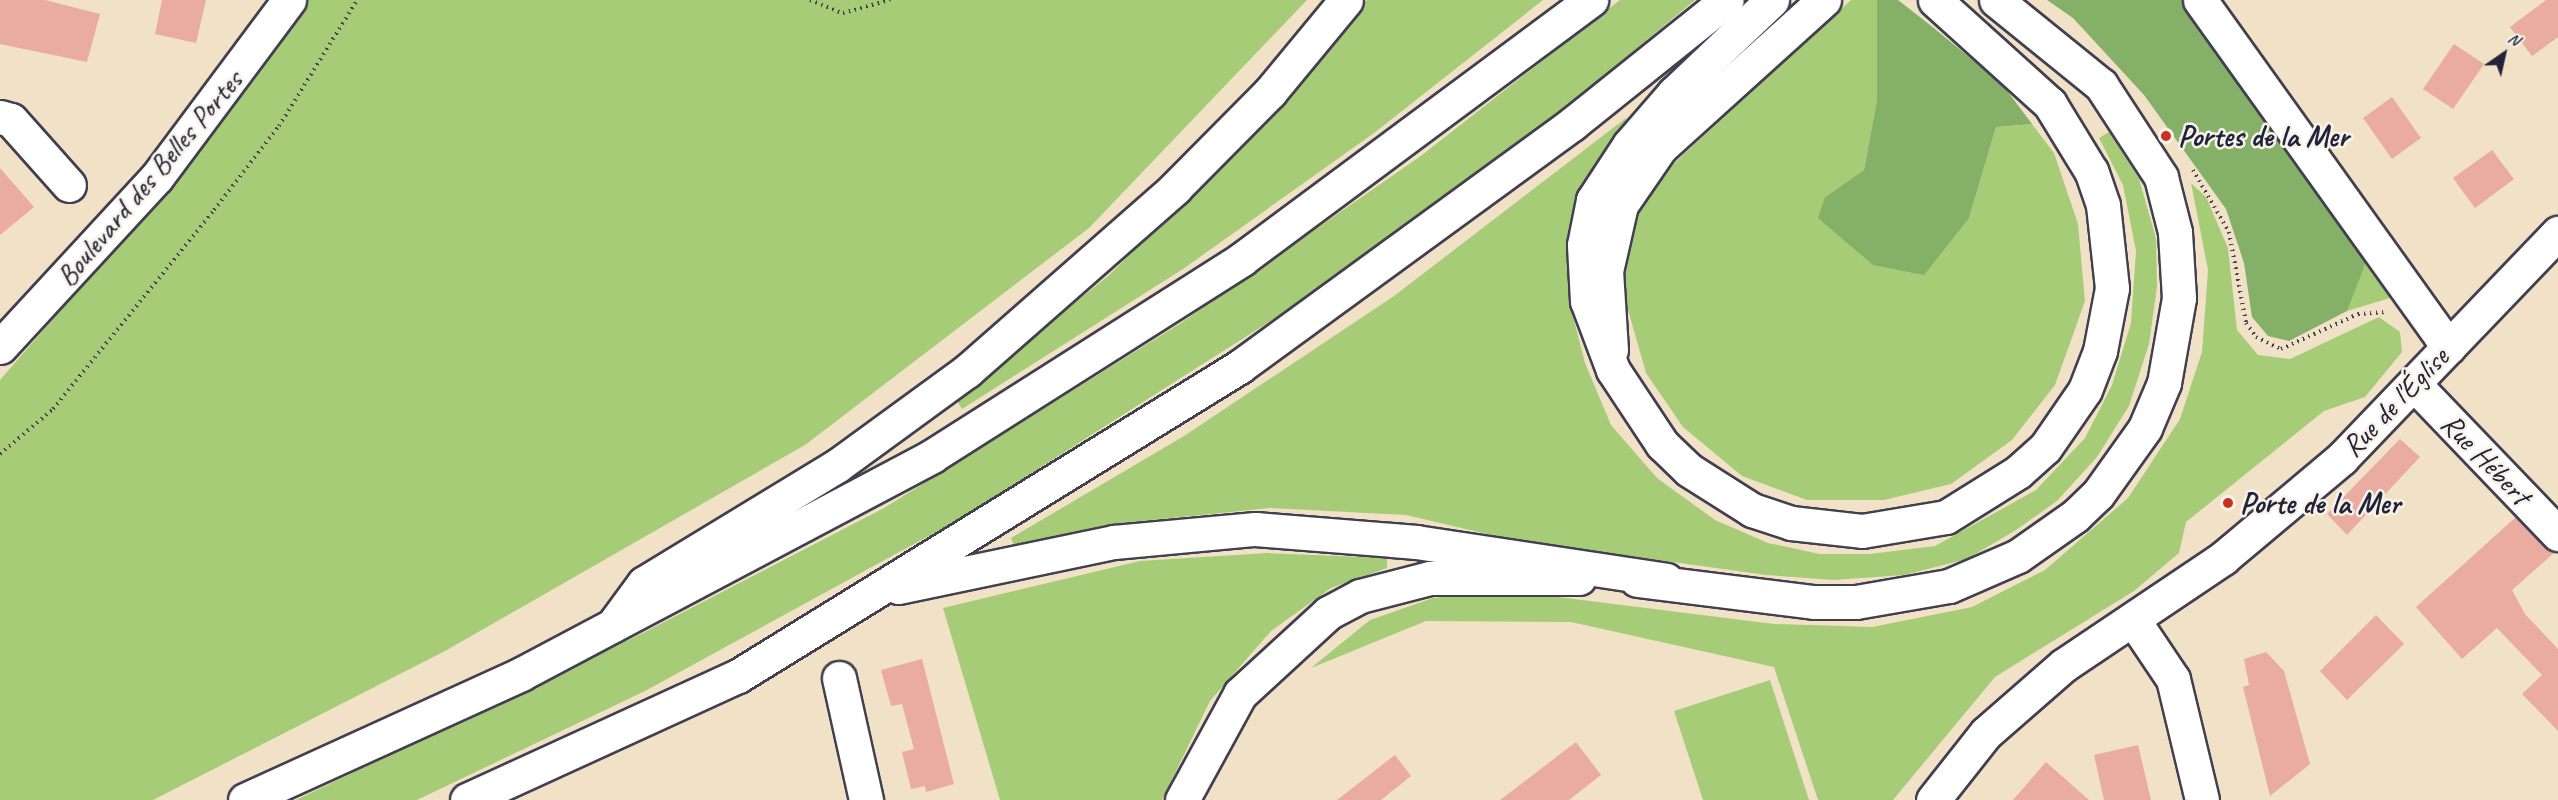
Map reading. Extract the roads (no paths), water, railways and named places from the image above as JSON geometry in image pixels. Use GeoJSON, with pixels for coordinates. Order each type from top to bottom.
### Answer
{"type":"FeatureCollection","features":[{"type":"Feature","properties":{"kind":"main road","name":"Boulevard des Belles Portes"},"geometry":{"type":"LineString","coordinates":[[0,347],[157,177],[289,0]]}},
{"type":"Feature","properties":{"kind":"main road"},"geometry":{"type":"LineString","coordinates":[[610,629],[644,583],[838,465],[967,371],[1175,188],[1270,92],[1346,0]]}},
{"type":"Feature","properties":{"kind":"main road"},"geometry":{"type":"LineString","coordinates":[[245,800],[610,629],[932,456],[1082,364],[1251,253],[1591,0]]}},
{"type":"Feature","properties":{"kind":"main road"},"geometry":{"type":"LineString","coordinates":[[467,800],[738,676],[885,589],[1239,367],[1572,124],[1727,0]]}},
{"type":"Feature","properties":{"kind":"main road"},"geometry":{"type":"LineString","coordinates":[[1772,0],[1674,93],[1629,144],[1593,200],[1584,246],[1587,301],[1613,370],[1662,444],[1689,471],[1752,510],[1791,523],[1862,531],[1946,517],[2018,472],[2045,448],[2085,390],[2100,351],[2112,288],[2103,206],[2091,171],[2050,104],[1935,0]]}},
{"type":"Feature","properties":{"kind":"main road"},"geometry":{"type":"LineString","coordinates":[[1613,370],[1606,272],[1621,205],[1660,148],[1824,0]]}},
{"type":"Feature","properties":{"kind":"main road"},"geometry":{"type":"LineString","coordinates":[[885,589],[1124,540],[1255,529],[1416,542],[1814,602],[1856,602],[1949,586],[2018,556],[2075,516],[2098,494],[2145,428],[2164,383],[2180,298],[2175,232],[2161,177],[2102,85],[1996,0]]}},
{"type":"Feature","properties":{"kind":"main road"},"geometry":{"type":"LineString","coordinates":[[2200,0],[2448,347]]}},
{"type":"Feature","properties":{"kind":"main road"},"geometry":{"type":"LineString","coordinates":[[0,117],[11,120],[69,185]]}},
{"type":"Feature","properties":{"kind":"main road","name":"Rue de l'Église"},"geometry":{"type":"LineString","coordinates":[[1933,800],[1986,733],[2064,665],[2134,621],[2223,558],[2342,458],[2558,233]]}},
{"type":"Feature","properties":{"kind":"main road","name":"Rue Hébert"},"geometry":{"type":"LineString","coordinates":[[2414,384],[2558,534]]}},
{"type":"Feature","properties":{"kind":"main road"},"geometry":{"type":"LineString","coordinates":[[1182,800],[1240,694],[1298,636],[1360,596],[1430,578],[1471,575],[1666,580]]}},
{"type":"Feature","properties":{"kind":"main road"},"geometry":{"type":"LineString","coordinates":[[2134,621],[2173,679],[2202,800]]}},
{"type":"Feature","properties":{"kind":"main road"},"geometry":{"type":"LineString","coordinates":[[838,678],[867,800]]}},
{"type":"Feature","properties":{"kind":"place","name":"Portes de la Mer"},"geometry":{"type":"Point","coordinates":[2166,136]}},
{"type":"Feature","properties":{"kind":"place","name":"Porte de la Mer"},"geometry":{"type":"Point","coordinates":[2228,503]}}]}
